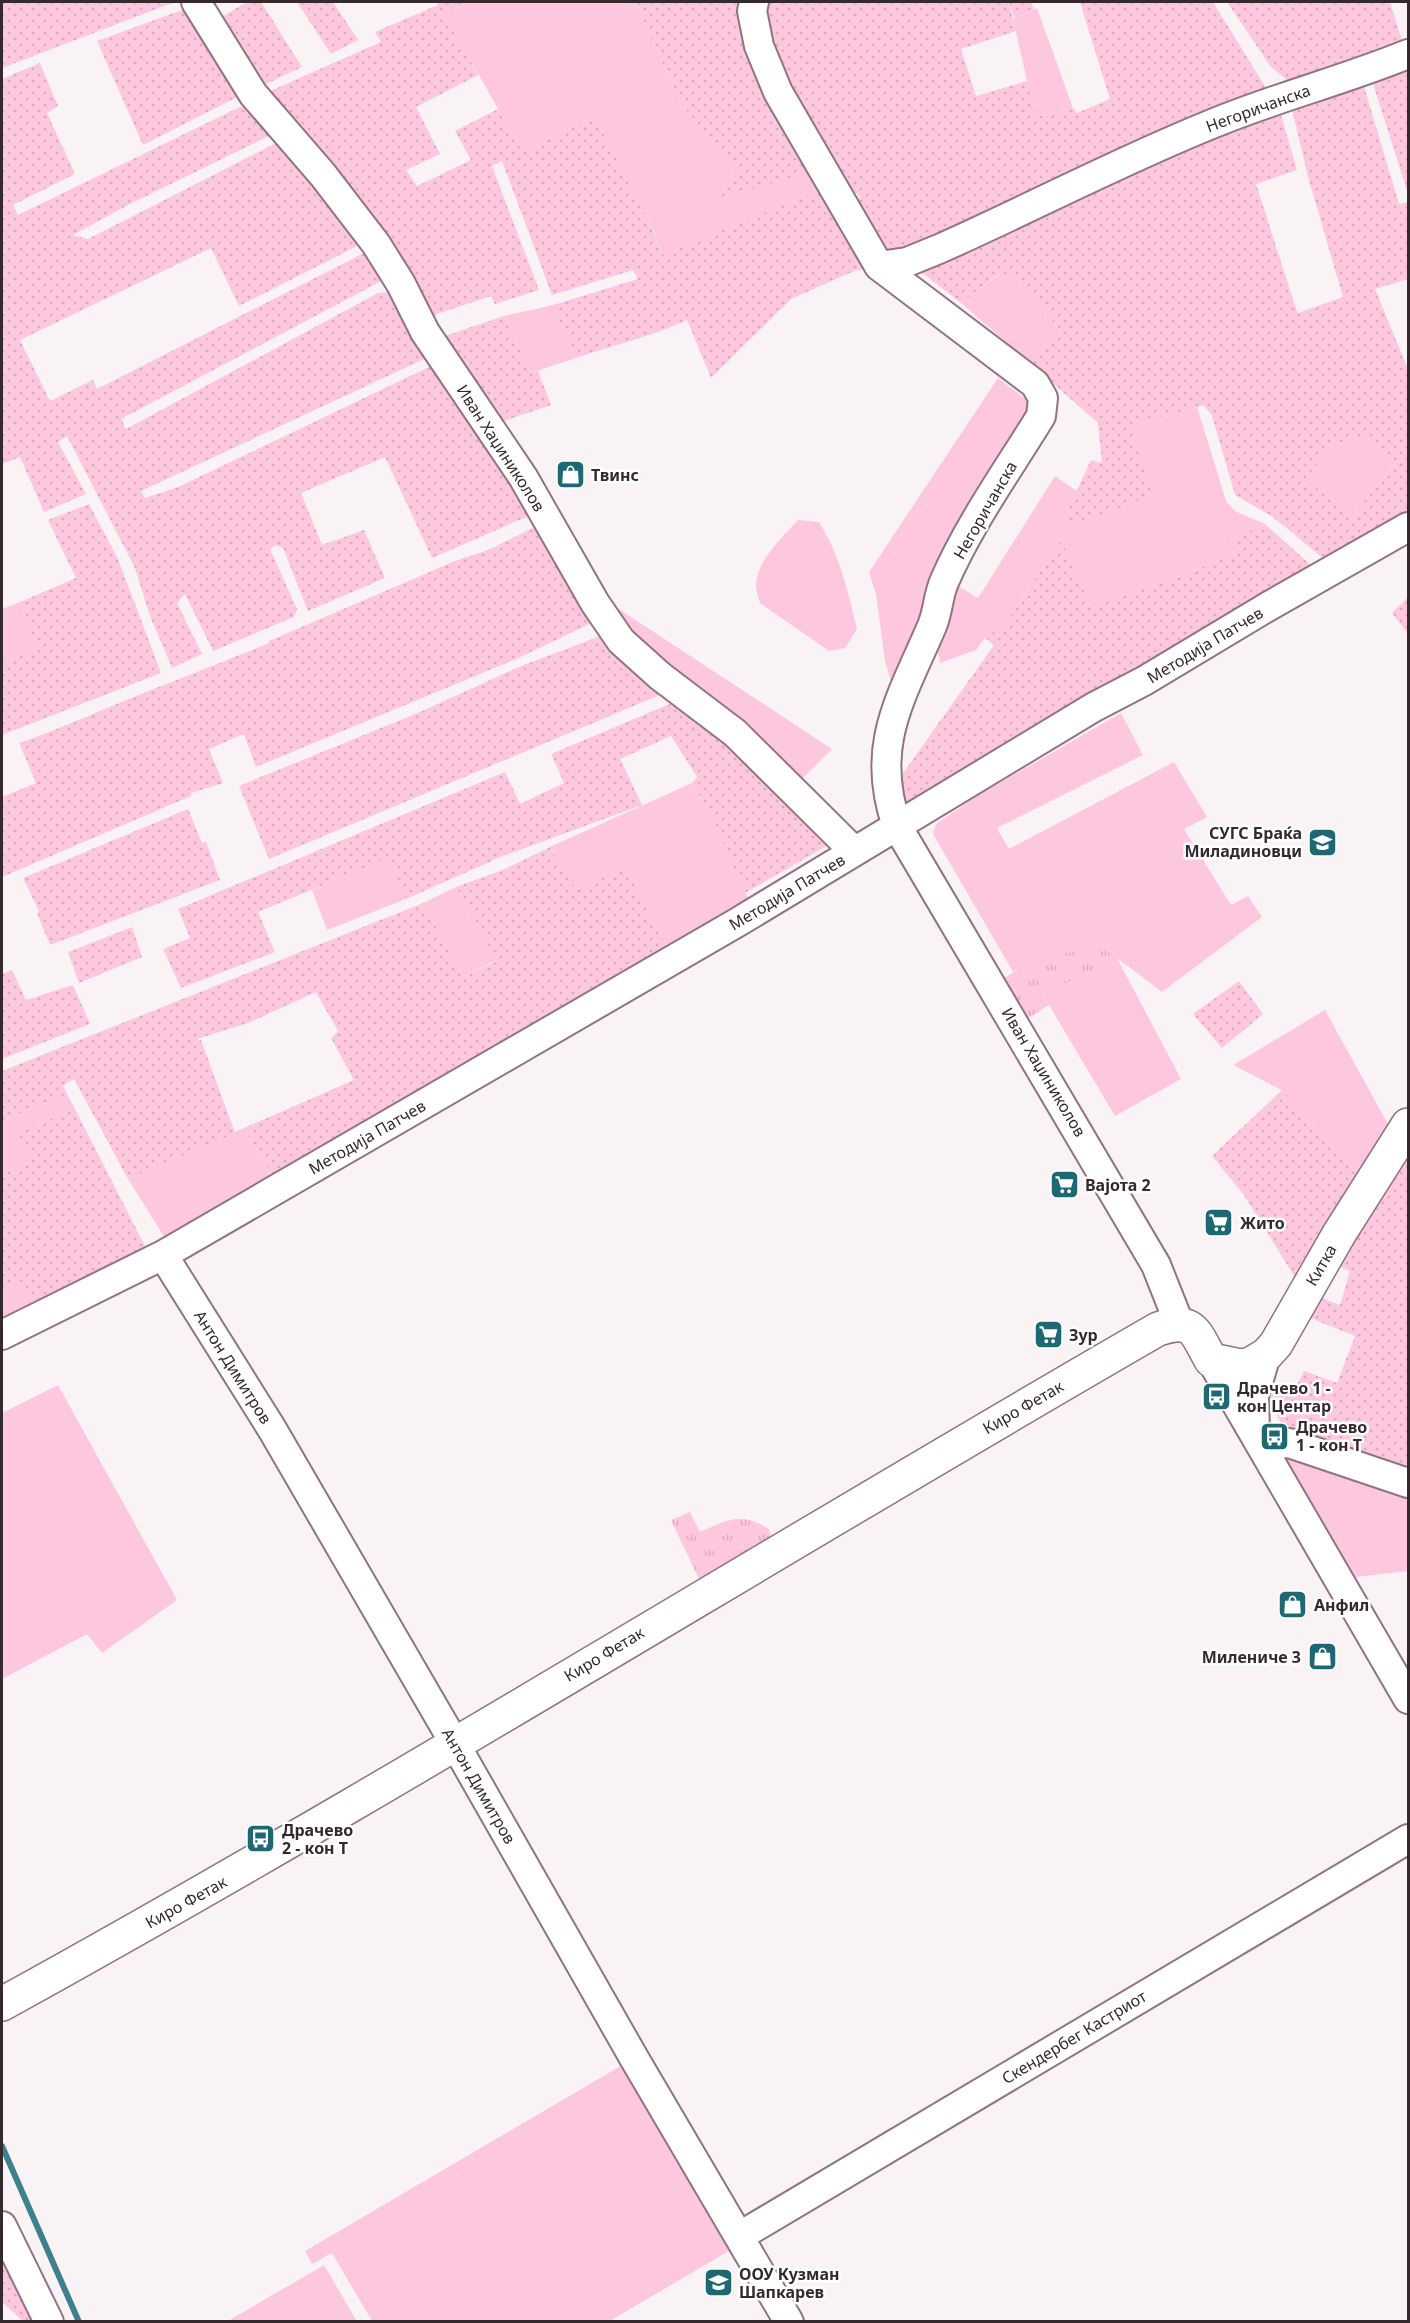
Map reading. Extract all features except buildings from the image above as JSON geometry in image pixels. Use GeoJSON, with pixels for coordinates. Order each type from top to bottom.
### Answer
{"type":"FeatureCollection","features":[{"type":"Feature","properties":{"kind":"main road","name":"Китка"},"geometry":{"type":"LineString","coordinates":[[1266,1355],[1276,1344],[1284,1326],[1408,1125]]}},
{"type":"Feature","properties":{"kind":"main road"},"geometry":{"type":"LineString","coordinates":[[1179,1323],[1195,1333],[1207,1352],[1240,1366],[1249,1365],[1266,1355]]}},
{"type":"Feature","properties":{"kind":"main road","name":"Киро Фетак"},"geometry":{"type":"LineString","coordinates":[[2,2004],[214,1887],[954,1447],[1158,1329],[1179,1323]]}},
{"type":"Feature","properties":{"kind":"main road"},"geometry":{"type":"LineString","coordinates":[[1207,1352],[1238,1345],[1284,1326]]}},
{"type":"Feature","properties":{"kind":"street","name":"Иван Хаџиниколов"},"geometry":{"type":"LineString","coordinates":[[196,2],[253,94],[322,175],[375,244],[401,284],[425,332],[523,477],[595,603],[621,641],[660,676],[735,734],[854,851]]}},
{"type":"Feature","properties":{"kind":"street","name":"Негоричанска"},"geometry":{"type":"LineString","coordinates":[[754,2],[752,11],[759,46],[778,92],[879,266],[1035,384],[1043,398],[1041,416],[962,547],[943,583],[934,621],[892,718],[885,777],[889,803],[897,826]]}},
{"type":"Feature","properties":{"kind":"street","name":"Негоричанска"},"geometry":{"type":"LineString","coordinates":[[879,266],[907,262],[939,249],[1206,126],[1276,99],[1351,77],[1408,54]]}},
{"type":"Feature","properties":{"kind":"street","name":"Методија Патчев"},"geometry":{"type":"LineString","coordinates":[[2,1335],[163,1255],[738,922],[1094,708],[1408,527]]}},
{"type":"Feature","properties":{"kind":"street","name":"Иван Хаџиниколов"},"geometry":{"type":"LineString","coordinates":[[897,826],[1156,1265],[1179,1323]]}},
{"type":"Feature","properties":{"kind":"street","name":"Антон Димитров"},"geometry":{"type":"LineString","coordinates":[[163,1255],[272,1429],[455,1744],[633,2058],[789,2322]]}},
{"type":"Feature","properties":{"kind":"street"},"geometry":{"type":"LineString","coordinates":[[1207,1352],[1408,1699]]}},
{"type":"Feature","properties":{"kind":"street"},"geometry":{"type":"LineString","coordinates":[[1258,1440],[1254,1396],[1266,1355]]}},
{"type":"Feature","properties":{"kind":"street"},"geometry":{"type":"LineString","coordinates":[[1258,1440],[1289,1443],[1408,1483]]}},
{"type":"Feature","properties":{"kind":"street","name":"Скендербег Кастриот"},"geometry":{"type":"LineString","coordinates":[[740,2236],[1408,1839]]}},
{"type":"Feature","properties":{"kind":"street"},"geometry":{"type":"LineString","coordinates":[[2,2226],[49,2322]]}},
{"type":"Feature","properties":{"kind":"green space"},"geometry":{"type":"Polygon","coordinates":[[[2,2],[175,2],[2,68],[2,2]]]}},
{"type":"Feature","properties":{"kind":"green space"},"geometry":{"type":"Polygon","coordinates":[[[247,2],[261,2],[302,67],[264,85],[218,19],[247,2]]]}},
{"type":"Feature","properties":{"kind":"green space"},"geometry":{"type":"Polygon","coordinates":[[[297,2],[333,2],[358,40],[331,54],[297,2]]]}},
{"type":"Feature","properties":{"kind":"green space"},"geometry":{"type":"Polygon","coordinates":[[[436,2],[466,2],[444,13],[478,75],[416,107],[440,154],[406,170],[417,186],[471,160],[455,131],[498,109],[523,152],[594,116],[651,225],[662,255],[827,188],[879,266],[854,271],[791,299],[711,378],[687,320],[646,336],[576,358],[553,305],[638,279],[633,270],[552,295],[502,161],[492,166],[539,290],[495,304],[491,296],[428,317],[373,217],[290,121],[270,91],[381,42],[375,32],[438,5],[436,2]]]}},
{"type":"Feature","properties":{"kind":"green space"},"geometry":{"type":"Polygon","coordinates":[[[466,2],[634,2],[682,105],[736,172],[721,199],[813,168],[827,188],[662,255],[654,231],[594,116],[523,152],[443,13],[466,2]]]}},
{"type":"Feature","properties":{"kind":"green space"},"geometry":{"type":"Polygon","coordinates":[[[634,2],[749,2],[814,170],[720,199],[736,172],[682,105],[634,2]]]}},
{"type":"Feature","properties":{"kind":"green space"},"geometry":{"type":"Polygon","coordinates":[[[766,2],[1031,2],[1034,9],[1015,18],[1009,4],[1016,31],[961,49],[976,96],[1027,81],[1036,117],[1073,108],[1077,113],[1110,99],[1080,2],[1213,2],[1266,88],[890,256],[857,204],[860,196],[847,188],[800,104],[768,36],[766,2]]]}},
{"type":"Feature","properties":{"kind":"green space"},"geometry":{"type":"Polygon","coordinates":[[[1227,2],[1390,2],[1404,47],[1291,83],[1271,67],[1227,2]]]}},
{"type":"Feature","properties":{"kind":"green space"},"geometry":{"type":"Polygon","coordinates":[[[193,6],[247,92],[143,145],[97,41],[193,6]]]}},
{"type":"Feature","properties":{"kind":"green space"},"geometry":{"type":"Polygon","coordinates":[[[1037,8],[1073,108],[1035,117],[1013,19],[1037,8]]]}},
{"type":"Feature","properties":{"kind":"green space"},"geometry":{"type":"Polygon","coordinates":[[[1408,61],[1408,194],[1370,74],[1408,61]]]}},
{"type":"Feature","properties":{"kind":"green space"},"geometry":{"type":"Polygon","coordinates":[[[40,63],[58,106],[47,113],[75,174],[13,205],[18,215],[252,101],[275,133],[128,205],[73,235],[88,239],[280,141],[367,241],[239,306],[211,248],[20,340],[50,401],[93,380],[97,389],[372,249],[389,277],[121,419],[126,429],[378,293],[397,291],[435,354],[141,491],[145,498],[178,487],[429,367],[441,366],[536,513],[432,558],[385,457],[301,493],[322,545],[364,530],[385,578],[308,611],[283,548],[276,545],[270,549],[297,609],[294,617],[213,651],[185,594],[177,603],[202,654],[172,668],[150,616],[135,568],[67,436],[58,442],[86,494],[44,512],[20,457],[2,464],[2,79],[40,63]]]}},
{"type":"Feature","properties":{"kind":"green space"},"geometry":{"type":"Polygon","coordinates":[[[1362,80],[1399,204],[1408,202],[1408,279],[1375,289],[1408,369],[1408,511],[1324,559],[1273,517],[1235,495],[1212,416],[1204,405],[1131,425],[1153,495],[1069,527],[1064,518],[1091,460],[1102,463],[1098,423],[1030,363],[1062,333],[1021,281],[999,274],[961,303],[916,268],[1277,102],[1297,170],[1256,184],[1295,306],[1298,313],[1343,297],[1308,177],[1290,101],[1362,80]],[[1366,437],[1335,444],[1305,479],[1353,515],[1396,462],[1366,437]]]}},
{"type":"Feature","properties":{"kind":"green space"},"geometry":{"type":"Polygon","coordinates":[[[1000,274],[1022,281],[1062,334],[1030,363],[961,303],[1000,274]]]}},
{"type":"Feature","properties":{"kind":"green space"},"geometry":{"type":"Polygon","coordinates":[[[553,305],[576,358],[531,373],[504,316],[553,305]]]}},
{"type":"Feature","properties":{"kind":"green space"},"geometry":{"type":"Polygon","coordinates":[[[504,316],[531,373],[538,371],[551,405],[501,422],[445,336],[504,316]]]}},
{"type":"Feature","properties":{"kind":"green space"},"geometry":{"type":"Polygon","coordinates":[[[998,378],[1036,407],[896,699],[885,661],[876,594],[869,572],[998,378]]]}},
{"type":"Feature","properties":{"kind":"green space"},"geometry":{"type":"Polygon","coordinates":[[[1197,407],[1226,501],[1235,511],[1265,524],[1230,540],[1235,553],[1180,576],[1091,606],[1061,540],[1004,625],[985,638],[976,650],[940,663],[936,643],[952,582],[978,598],[1055,476],[1078,492],[1064,518],[1152,495],[1130,425],[1197,407]]]}},
{"type":"Feature","properties":{"kind":"green space"},"geometry":{"type":"Polygon","coordinates":[[[1366,437],[1396,462],[1353,515],[1305,479],[1335,444],[1366,437]]]}},
{"type":"Feature","properties":{"kind":"green space"},"geometry":{"type":"Polygon","coordinates":[[[89,504],[118,559],[161,673],[2,735],[2,664],[37,648],[20,602],[76,578],[48,520],[89,504]]]}},
{"type":"Feature","properties":{"kind":"green space"},"geometry":{"type":"Polygon","coordinates":[[[798,520],[819,522],[833,547],[847,588],[857,629],[845,648],[829,651],[760,603],[757,594],[757,575],[772,549],[798,520]]]}},
{"type":"Feature","properties":{"kind":"green space"},"geometry":{"type":"Polygon","coordinates":[[[541,524],[596,621],[516,659],[256,767],[244,734],[209,749],[223,783],[191,793],[191,796],[2,877],[2,797],[36,783],[19,743],[269,643],[269,641],[455,561],[488,550],[541,524]]]}},
{"type":"Feature","properties":{"kind":"green space"},"geometry":{"type":"Polygon","coordinates":[[[1265,524],[1314,568],[908,806],[899,775],[904,772],[994,645],[985,638],[1004,625],[1061,540],[1091,605],[1178,577],[1235,553],[1230,540],[1265,524]]]}},
{"type":"Feature","properties":{"kind":"green space"},"geometry":{"type":"Polygon","coordinates":[[[599,596],[832,749],[792,789],[686,695],[599,596]]]}},
{"type":"Feature","properties":{"kind":"green space"},"geometry":{"type":"Polygon","coordinates":[[[1408,597],[1408,634],[1392,613],[1408,597]]]}},
{"type":"Feature","properties":{"kind":"green space"},"geometry":{"type":"Polygon","coordinates":[[[20,602],[37,648],[2,664],[2,609],[20,602]]]}},
{"type":"Feature","properties":{"kind":"green space"},"geometry":{"type":"Polygon","coordinates":[[[603,635],[674,689],[269,859],[239,786],[420,712],[521,666],[603,635]]]}},
{"type":"Feature","properties":{"kind":"green space"},"geometry":{"type":"Polygon","coordinates":[[[684,698],[830,844],[745,893],[715,824],[692,783],[697,777],[671,736],[620,759],[642,805],[503,856],[406,899],[388,858],[258,912],[275,952],[181,988],[163,949],[190,938],[178,909],[505,772],[520,804],[564,783],[551,754],[684,698]]]}},
{"type":"Feature","properties":{"kind":"green space"},"geometry":{"type":"Polygon","coordinates":[[[1121,713],[1143,755],[997,828],[1009,849],[1174,762],[1207,817],[1184,829],[1231,905],[1248,896],[1262,917],[1162,992],[1117,958],[1181,1079],[1115,1116],[1043,995],[1115,956],[1026,965],[1013,972],[933,834],[936,824],[977,796],[1121,713]]]}},
{"type":"Feature","properties":{"kind":"green space"},"geometry":{"type":"Polygon","coordinates":[[[692,783],[715,824],[748,898],[666,945],[625,867],[575,890],[550,847],[692,783]]]}},
{"type":"Feature","properties":{"kind":"green space"},"geometry":{"type":"Polygon","coordinates":[[[188,809],[202,843],[206,842],[220,880],[50,945],[37,913],[39,911],[23,878],[188,809]]]}},
{"type":"Feature","properties":{"kind":"green space"},"geometry":{"type":"Polygon","coordinates":[[[550,847],[576,890],[625,866],[666,945],[272,1175],[244,1128],[354,1080],[331,1038],[338,1031],[316,992],[248,1023],[197,1039],[201,1040],[235,1133],[128,1179],[74,1079],[63,1085],[67,1094],[2,1121],[2,1071],[423,903],[463,977],[497,961],[456,887],[505,869],[550,847]]]}},
{"type":"Feature","properties":{"kind":"green space"},"geometry":{"type":"Polygon","coordinates":[[[389,857],[406,899],[327,930],[312,890],[389,857]]]}},
{"type":"Feature","properties":{"kind":"green space"},"geometry":{"type":"Polygon","coordinates":[[[456,887],[497,960],[463,977],[423,903],[456,887]]]}},
{"type":"Feature","properties":{"kind":"green space"},"geometry":{"type":"Polygon","coordinates":[[[132,927],[142,957],[79,983],[68,952],[132,927]]]}},
{"type":"Feature","properties":{"kind":"green space"},"geometry":{"type":"Polygon","coordinates":[[[1096,945],[1116,957],[1043,995],[1049,1005],[1016,1026],[992,985],[1026,965],[1096,945]]]}},
{"type":"Feature","properties":{"kind":"green space"},"geometry":{"type":"Polygon","coordinates":[[[12,970],[26,1000],[73,985],[90,1024],[2,1059],[2,974],[12,970]]]}},
{"type":"Feature","properties":{"kind":"green space"},"geometry":{"type":"Polygon","coordinates":[[[1239,981],[1263,1014],[1222,1048],[1193,1014],[1239,981]]]}},
{"type":"Feature","properties":{"kind":"green space"},"geometry":{"type":"Polygon","coordinates":[[[1325,1010],[1389,1126],[1359,1176],[1282,1090],[1233,1065],[1325,1010]]]}},
{"type":"Feature","properties":{"kind":"green space"},"geometry":{"type":"Polygon","coordinates":[[[1282,1090],[1359,1176],[1296,1279],[1244,1195],[1212,1156],[1282,1090]]]}},
{"type":"Feature","properties":{"kind":"green space"},"geometry":{"type":"Polygon","coordinates":[[[67,1094],[75,1109],[19,1132],[31,1162],[2,1173],[2,1121],[67,1094]]]}},
{"type":"Feature","properties":{"kind":"green space"},"geometry":{"type":"Polygon","coordinates":[[[75,1109],[147,1250],[36,1309],[21,1281],[2,1288],[2,1173],[31,1162],[18,1132],[75,1109]]]}},
{"type":"Feature","properties":{"kind":"green space"},"geometry":{"type":"Polygon","coordinates":[[[244,1128],[272,1175],[165,1238],[128,1179],[244,1128]]]}},
{"type":"Feature","properties":{"kind":"green space"},"geometry":{"type":"Polygon","coordinates":[[[1408,1153],[1408,1466],[1379,1460],[1283,1426],[1270,1404],[1273,1383],[1294,1391],[1304,1371],[1337,1383],[1355,1336],[1308,1317],[1316,1296],[1340,1305],[1350,1271],[1329,1262],[1408,1153]]]}},
{"type":"Feature","properties":{"kind":"green space"},"geometry":{"type":"Polygon","coordinates":[[[21,1280],[36,1309],[2,1327],[2,1288],[21,1280]]]}},
{"type":"Feature","properties":{"kind":"green space"},"geometry":{"type":"Polygon","coordinates":[[[58,1385],[177,1600],[102,1653],[87,1634],[2,1679],[2,1413],[58,1385]]]}},
{"type":"Feature","properties":{"kind":"green space"},"geometry":{"type":"Polygon","coordinates":[[[1261,1445],[1408,1483],[1408,1571],[1339,1579],[1261,1445]]]}},
{"type":"Feature","properties":{"kind":"green space"},"geometry":{"type":"Polygon","coordinates":[[[690,1512],[700,1532],[726,1521],[742,1519],[759,1523],[769,1529],[772,1540],[706,1594],[671,1520],[690,1512]]]}},
{"type":"Feature","properties":{"kind":"green space"},"geometry":{"type":"Polygon","coordinates":[[[634,2058],[739,2245],[608,2322],[372,2321],[332,2253],[312,2264],[305,2251],[634,2058]]]}},
{"type":"Feature","properties":{"kind":"green space"},"geometry":{"type":"Polygon","coordinates":[[[2,2249],[32,2321],[23,2321],[2,2302],[2,2249]]]}},
{"type":"Feature","properties":{"kind":"green space"},"geometry":{"type":"Polygon","coordinates":[[[324,2265],[356,2320],[228,2321],[324,2265]]]}},
{"type":"Feature","properties":{"kind":"waterway"},"geometry":{"type":"LineString","coordinates":[[2,2146],[79,2322]]}},
{"type":"Feature","properties":{"kind":"place","name":"Твинс"},"geometry":{"type":"Point","coordinates":[570,475]}},
{"type":"Feature","properties":{"kind":"place","name":"СУГС Браќа Миладиновци"},"geometry":{"type":"Point","coordinates":[1323,842]}},
{"type":"Feature","properties":{"kind":"place","name":"Вајота 2"},"geometry":{"type":"Point","coordinates":[1064,1185]}},
{"type":"Feature","properties":{"kind":"place","name":"Жито"},"geometry":{"type":"Point","coordinates":[1219,1223]}},
{"type":"Feature","properties":{"kind":"place","name":"Зур"},"geometry":{"type":"Point","coordinates":[1048,1335]}},
{"type":"Feature","properties":{"kind":"place","name":"Драчево 1 - кон Центар"},"geometry":{"type":"Point","coordinates":[1216,1397]}},
{"type":"Feature","properties":{"kind":"place","name":"Драчево 1 - кон T"},"geometry":{"type":"Point","coordinates":[1275,1436]}},
{"type":"Feature","properties":{"kind":"place","name":"Анфил"},"geometry":{"type":"Point","coordinates":[1293,1605]}},
{"type":"Feature","properties":{"kind":"place","name":"Милениче 3"},"geometry":{"type":"Point","coordinates":[1322,1657]}},
{"type":"Feature","properties":{"kind":"place","name":"Драчево 2 - кон T"},"geometry":{"type":"Point","coordinates":[261,1839]}},
{"type":"Feature","properties":{"kind":"place","name":"ООУ Кузман Шапкарев"},"geometry":{"type":"Point","coordinates":[718,2283]}}]}
